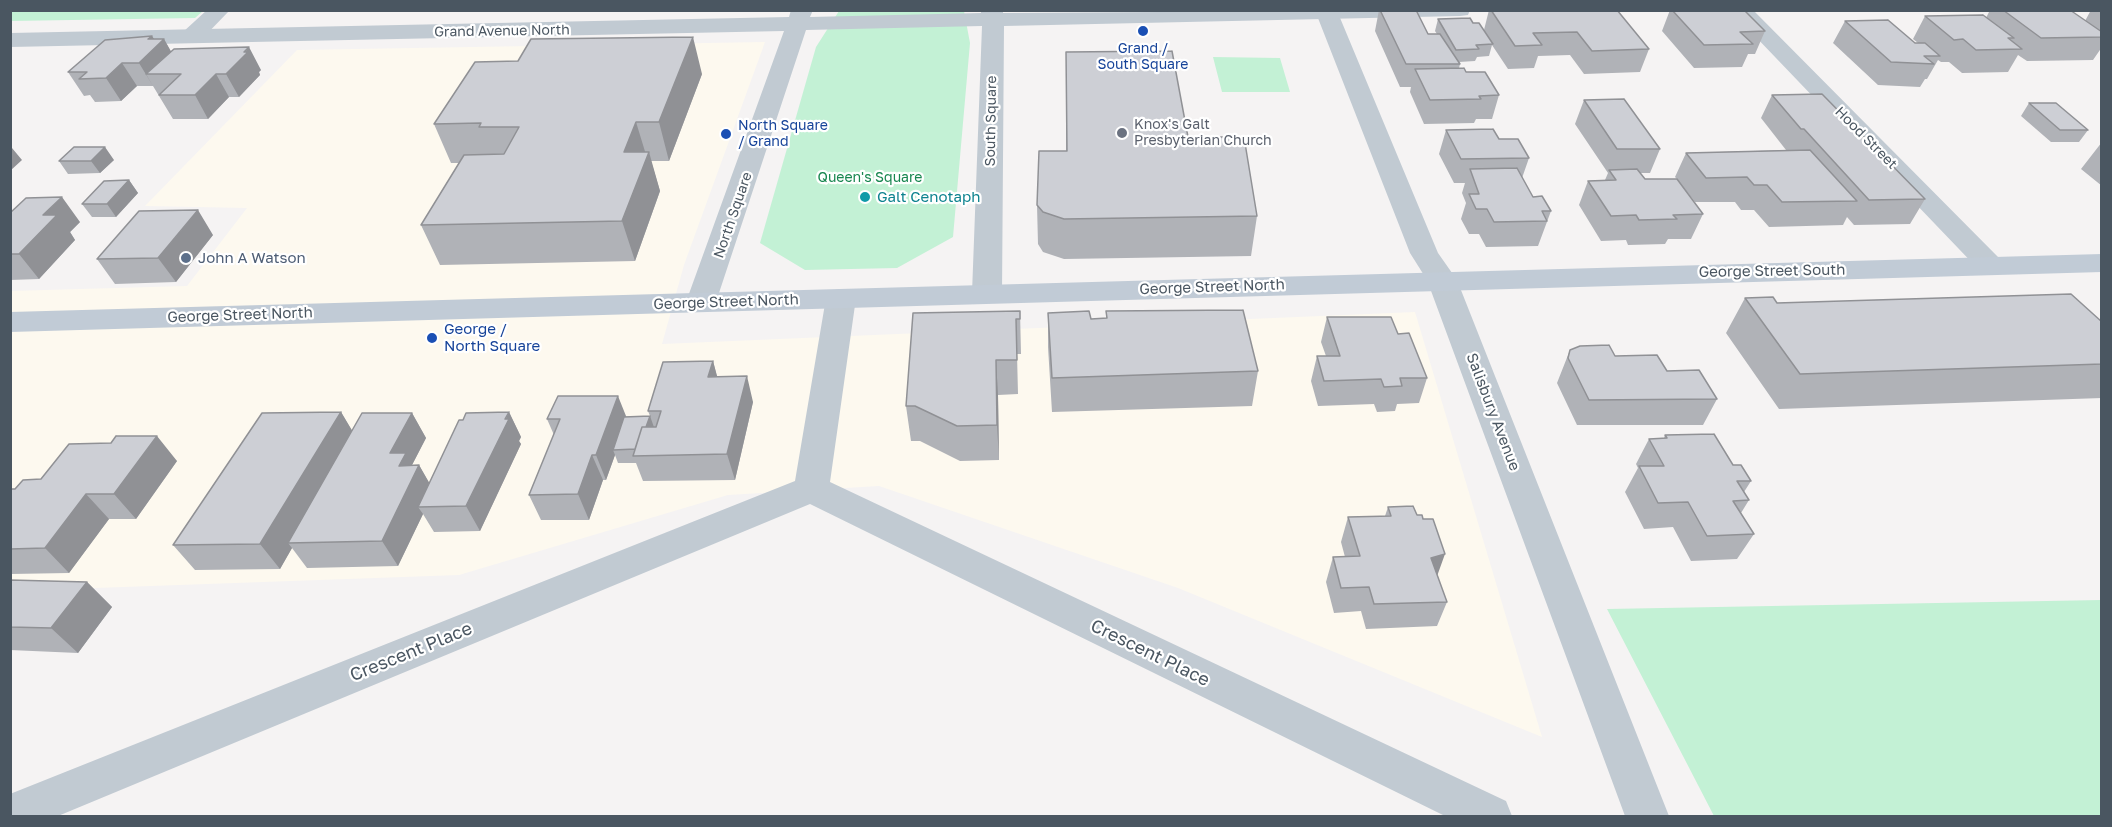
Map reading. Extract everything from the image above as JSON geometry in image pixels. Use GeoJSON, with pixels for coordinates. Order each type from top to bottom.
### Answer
{"type":"FeatureCollection","features":[{"type":"Feature","properties":{"kind":"main road","name":"George Street South"},"geometry":{"type":"LineString","coordinates":[[1442,280],[2102,263]]}},
{"type":"Feature","properties":{"kind":"main road","name":"George Street North"},"geometry":{"type":"LineString","coordinates":[[10,322],[1442,280]]}},
{"type":"Feature","properties":{"kind":"street"},"geometry":{"type":"LineString","coordinates":[[191,37],[220,10]]}},
{"type":"Feature","properties":{"kind":"street","name":"Grand Avenue North"},"geometry":{"type":"LineString","coordinates":[[10,40],[191,37],[799,17],[1460,10]]}},
{"type":"Feature","properties":{"kind":"street","name":"Hood Street"},"geometry":{"type":"LineString","coordinates":[[1740,10],[1991,266]]}},
{"type":"Feature","properties":{"kind":"street","name":"Salisbury Avenue"},"geometry":{"type":"LineString","coordinates":[[1327,13],[1424,253],[1442,280],[1647,816]]}},
{"type":"Feature","properties":{"kind":"street","name":"South Square"},"geometry":{"type":"LineString","coordinates":[[987,294],[992,15]]}},
{"type":"Feature","properties":{"kind":"street","name":"North Square"},"geometry":{"type":"LineString","coordinates":[[701,302],[799,17]]}},
{"type":"Feature","properties":{"kind":"street"},"geometry":{"type":"LineString","coordinates":[[811,489],[841,298]]}},
{"type":"Feature","properties":{"kind":"street","name":"Crescent Place"},"geometry":{"type":"LineString","coordinates":[[10,815],[811,489],[1490,816]]}},
{"type":"Feature","properties":{"kind":"shaded area"},"geometry":{"type":"Polygon","coordinates":[[[765,42],[684,265],[662,344],[1415,312],[1542,737],[1178,588],[879,486],[728,495],[459,575],[11,591],[10,291],[187,286],[247,208],[145,206],[297,50],[765,42]]]}},
{"type":"Feature","properties":{"kind":"green space"},"geometry":{"type":"Polygon","coordinates":[[[10,11],[203,11],[195,18],[11,21],[10,11]]]}},
{"type":"Feature","properties":{"kind":"green space","name":"Queen's Square"},"geometry":{"type":"Polygon","coordinates":[[[839,11],[964,11],[970,43],[953,237],[897,268],[805,270],[760,243],[816,47],[839,11]]]}},
{"type":"Feature","properties":{"kind":"green space"},"geometry":{"type":"Polygon","coordinates":[[[1213,57],[1280,58],[1290,92],[1222,92],[1213,57]]]}},
{"type":"Feature","properties":{"kind":"green space"},"geometry":{"type":"Polygon","coordinates":[[[2101,600],[2101,816],[1714,816],[1607,609],[2101,600]]]}},
{"type":"Feature","properties":{"kind":"building"},"geometry":{"type":"Polygon","coordinates":[[[1380,10],[1416,10],[1428,34],[1440,34],[1460,64],[1406,64],[1380,10]]]}},
{"type":"Feature","properties":{"kind":"building"},"geometry":{"type":"Polygon","coordinates":[[[1491,10],[1617,10],[1649,49],[1592,51],[1577,32],[1533,33],[1542,45],[1515,46],[1491,10]]]}},
{"type":"Feature","properties":{"kind":"building"},"geometry":{"type":"Polygon","coordinates":[[[1672,10],[1744,10],[1765,31],[1740,32],[1753,44],[1704,45],[1672,10]]]}},
{"type":"Feature","properties":{"kind":"building"},"geometry":{"type":"Polygon","coordinates":[[[2003,10],[2070,10],[2102,32],[2102,37],[2041,38],[2003,10]]]}},
{"type":"Feature","properties":{"kind":"building"},"geometry":{"type":"Polygon","coordinates":[[[1983,15],[2014,38],[2008,38],[2022,49],[1976,50],[1963,39],[1954,40],[1925,16],[1983,15]]]}},
{"type":"Feature","properties":{"kind":"building"},"geometry":{"type":"Polygon","coordinates":[[[1470,18],[1473,23],[1479,23],[1493,44],[1476,45],[1479,49],[1456,50],[1438,19],[1470,18]]]}},
{"type":"Feature","properties":{"kind":"building"},"geometry":{"type":"Polygon","coordinates":[[[1888,20],[1915,43],[1925,43],[1940,56],[1924,56],[1934,64],[1891,62],[1845,21],[1888,20]]]}},
{"type":"Feature","properties":{"kind":"building"},"geometry":{"type":"Polygon","coordinates":[[[152,36],[148,39],[164,39],[139,63],[122,63],[106,78],[79,79],[87,72],[68,72],[105,40],[152,36]]]}},
{"type":"Feature","properties":{"kind":"building"},"geometry":{"type":"Polygon","coordinates":[[[693,37],[659,122],[636,122],[624,152],[649,152],[622,221],[421,225],[464,155],[504,154],[519,127],[479,127],[481,123],[434,124],[475,62],[518,61],[531,39],[693,37]]]}},
{"type":"Feature","properties":{"kind":"building"},"geometry":{"type":"Polygon","coordinates":[[[249,47],[244,52],[248,52],[226,74],[216,74],[195,95],[159,95],[181,74],[146,74],[174,49],[249,47]]]}},
{"type":"Feature","properties":{"kind":"building","name":"Knox's Galt Presbyterian Church"},"geometry":{"type":"Polygon","coordinates":[[[1172,51],[1188,137],[1244,137],[1257,216],[1064,219],[1043,212],[1037,205],[1039,151],[1067,151],[1066,52],[1172,51]]]}},
{"type":"Feature","properties":{"kind":"building"},"geometry":{"type":"Polygon","coordinates":[[[1464,68],[1466,72],[1485,72],[1499,95],[1479,96],[1481,99],[1430,100],[1415,69],[1464,68]]]}},
{"type":"Feature","properties":{"kind":"building"},"geometry":{"type":"Polygon","coordinates":[[[1822,94],[1925,199],[1869,200],[1772,95],[1822,94]]]}},
{"type":"Feature","properties":{"kind":"building"},"geometry":{"type":"Polygon","coordinates":[[[1624,99],[1660,149],[1617,149],[1584,100],[1624,99]]]}},
{"type":"Feature","properties":{"kind":"building"},"geometry":{"type":"Polygon","coordinates":[[[2029,103],[2056,103],[2088,130],[2060,130],[2029,103]]]}},
{"type":"Feature","properties":{"kind":"building"},"geometry":{"type":"Polygon","coordinates":[[[1493,129],[1499,139],[1518,139],[1529,158],[1461,159],[1446,130],[1493,129]]]}},
{"type":"Feature","properties":{"kind":"building"},"geometry":{"type":"Polygon","coordinates":[[[74,147],[105,147],[91,161],[59,161],[74,147]]]}},
{"type":"Feature","properties":{"kind":"building"},"geometry":{"type":"Polygon","coordinates":[[[1810,150],[1857,201],[1782,202],[1767,185],[1754,185],[1747,177],[1706,178],[1686,153],[1810,150]]]}},
{"type":"Feature","properties":{"kind":"building"},"geometry":{"type":"Polygon","coordinates":[[[1517,168],[1533,197],[1542,196],[1551,211],[1542,211],[1547,221],[1494,222],[1487,209],[1476,209],[1469,194],[1479,194],[1470,169],[1517,168]]]}},
{"type":"Feature","properties":{"kind":"building"},"geometry":{"type":"Polygon","coordinates":[[[1637,169],[1645,179],[1677,179],[1703,214],[1673,215],[1677,219],[1639,220],[1636,215],[1611,216],[1588,181],[1616,180],[1609,170],[1637,169]]]}},
{"type":"Feature","properties":{"kind":"building"},"geometry":{"type":"Polygon","coordinates":[[[129,180],[107,204],[82,204],[104,181],[129,180]]]}},
{"type":"Feature","properties":{"kind":"building"},"geometry":{"type":"Polygon","coordinates":[[[62,197],[43,215],[57,215],[19,254],[10,254],[10,213],[26,198],[62,197]]]}},
{"type":"Feature","properties":{"kind":"building"},"geometry":{"type":"Polygon","coordinates":[[[198,210],[158,258],[97,259],[139,211],[198,210]]]}},
{"type":"Feature","properties":{"kind":"building"},"geometry":{"type":"Polygon","coordinates":[[[2071,294],[2102,322],[2102,364],[1800,374],[1745,298],[1773,297],[1777,303],[2071,294]]]}},
{"type":"Feature","properties":{"kind":"building"},"geometry":{"type":"Polygon","coordinates":[[[1243,310],[1258,371],[1052,378],[1048,313],[1089,311],[1091,319],[1107,318],[1106,311],[1243,310]]]}},
{"type":"Feature","properties":{"kind":"building"},"geometry":{"type":"Polygon","coordinates":[[[1020,311],[1020,319],[1016,319],[1017,360],[996,360],[997,425],[957,426],[915,406],[906,406],[913,313],[1020,311]]]}},
{"type":"Feature","properties":{"kind":"building"},"geometry":{"type":"Polygon","coordinates":[[[1327,317],[1391,317],[1398,334],[1409,333],[1427,378],[1400,378],[1402,386],[1384,387],[1381,379],[1324,381],[1317,356],[1340,356],[1327,317]]]}},
{"type":"Feature","properties":{"kind":"building"},"geometry":{"type":"Polygon","coordinates":[[[1609,345],[1615,356],[1657,355],[1667,371],[1699,370],[1717,399],[1589,400],[1568,358],[1570,350],[1580,346],[1609,345]]]}},
{"type":"Feature","properties":{"kind":"building"},"geometry":{"type":"Polygon","coordinates":[[[713,361],[708,377],[747,376],[727,454],[633,456],[642,427],[656,427],[661,411],[648,411],[663,362],[713,361]]]}},
{"type":"Feature","properties":{"kind":"building"},"geometry":{"type":"Polygon","coordinates":[[[558,396],[618,396],[596,455],[592,455],[578,494],[529,495],[560,419],[547,419],[558,396]]]}},
{"type":"Feature","properties":{"kind":"building"},"geometry":{"type":"Polygon","coordinates":[[[341,412],[260,544],[173,545],[262,413],[341,412]]]}},
{"type":"Feature","properties":{"kind":"building"},"geometry":{"type":"Polygon","coordinates":[[[509,412],[505,419],[509,419],[466,506],[418,507],[459,420],[463,420],[466,413],[509,412]]]}},
{"type":"Feature","properties":{"kind":"building"},"geometry":{"type":"Polygon","coordinates":[[[362,413],[412,413],[390,453],[406,453],[399,466],[419,465],[382,541],[288,543],[362,413]]]}},
{"type":"Feature","properties":{"kind":"building"},"geometry":{"type":"Polygon","coordinates":[[[650,416],[646,427],[642,427],[635,449],[613,450],[624,417],[650,416]]]}},
{"type":"Feature","properties":{"kind":"building"},"geometry":{"type":"Polygon","coordinates":[[[1714,434],[1733,465],[1741,465],[1751,481],[1737,481],[1749,500],[1733,501],[1754,534],[1707,536],[1688,502],[1658,503],[1639,466],[1664,466],[1649,439],[1667,438],[1665,435],[1714,434]]]}},
{"type":"Feature","properties":{"kind":"building"},"geometry":{"type":"Polygon","coordinates":[[[116,436],[157,436],[114,494],[86,494],[45,548],[10,549],[10,489],[15,489],[23,480],[41,479],[69,444],[111,443],[116,436]]]}},
{"type":"Feature","properties":{"kind":"building"},"geometry":{"type":"Polygon","coordinates":[[[1413,506],[1417,515],[1422,515],[1423,519],[1433,519],[1445,554],[1431,558],[1447,602],[1374,604],[1369,587],[1341,588],[1333,557],[1360,556],[1348,517],[1391,516],[1388,507],[1413,506]]]}},
{"type":"Feature","properties":{"kind":"building"},"geometry":{"type":"Polygon","coordinates":[[[10,580],[87,582],[51,628],[10,627],[10,580]]]}},
{"type":"Feature","properties":{"kind":"place","name":"Grand / South Square"},"geometry":{"type":"Point","coordinates":[1143,31]}},
{"type":"Feature","properties":{"kind":"place","name":"Knox's Galt Presbyterian Church"},"geometry":{"type":"Point","coordinates":[1122,133]}},
{"type":"Feature","properties":{"kind":"place","name":"North Square / Grand"},"geometry":{"type":"Point","coordinates":[726,134]}},
{"type":"Feature","properties":{"kind":"place","name":"Galt Cenotaph"},"geometry":{"type":"Point","coordinates":[865,197]}},
{"type":"Feature","properties":{"kind":"place","name":"John A Watson"},"geometry":{"type":"Point","coordinates":[186,258]}},
{"type":"Feature","properties":{"kind":"place","name":"George / North Square"},"geometry":{"type":"Point","coordinates":[432,338]}}]}
